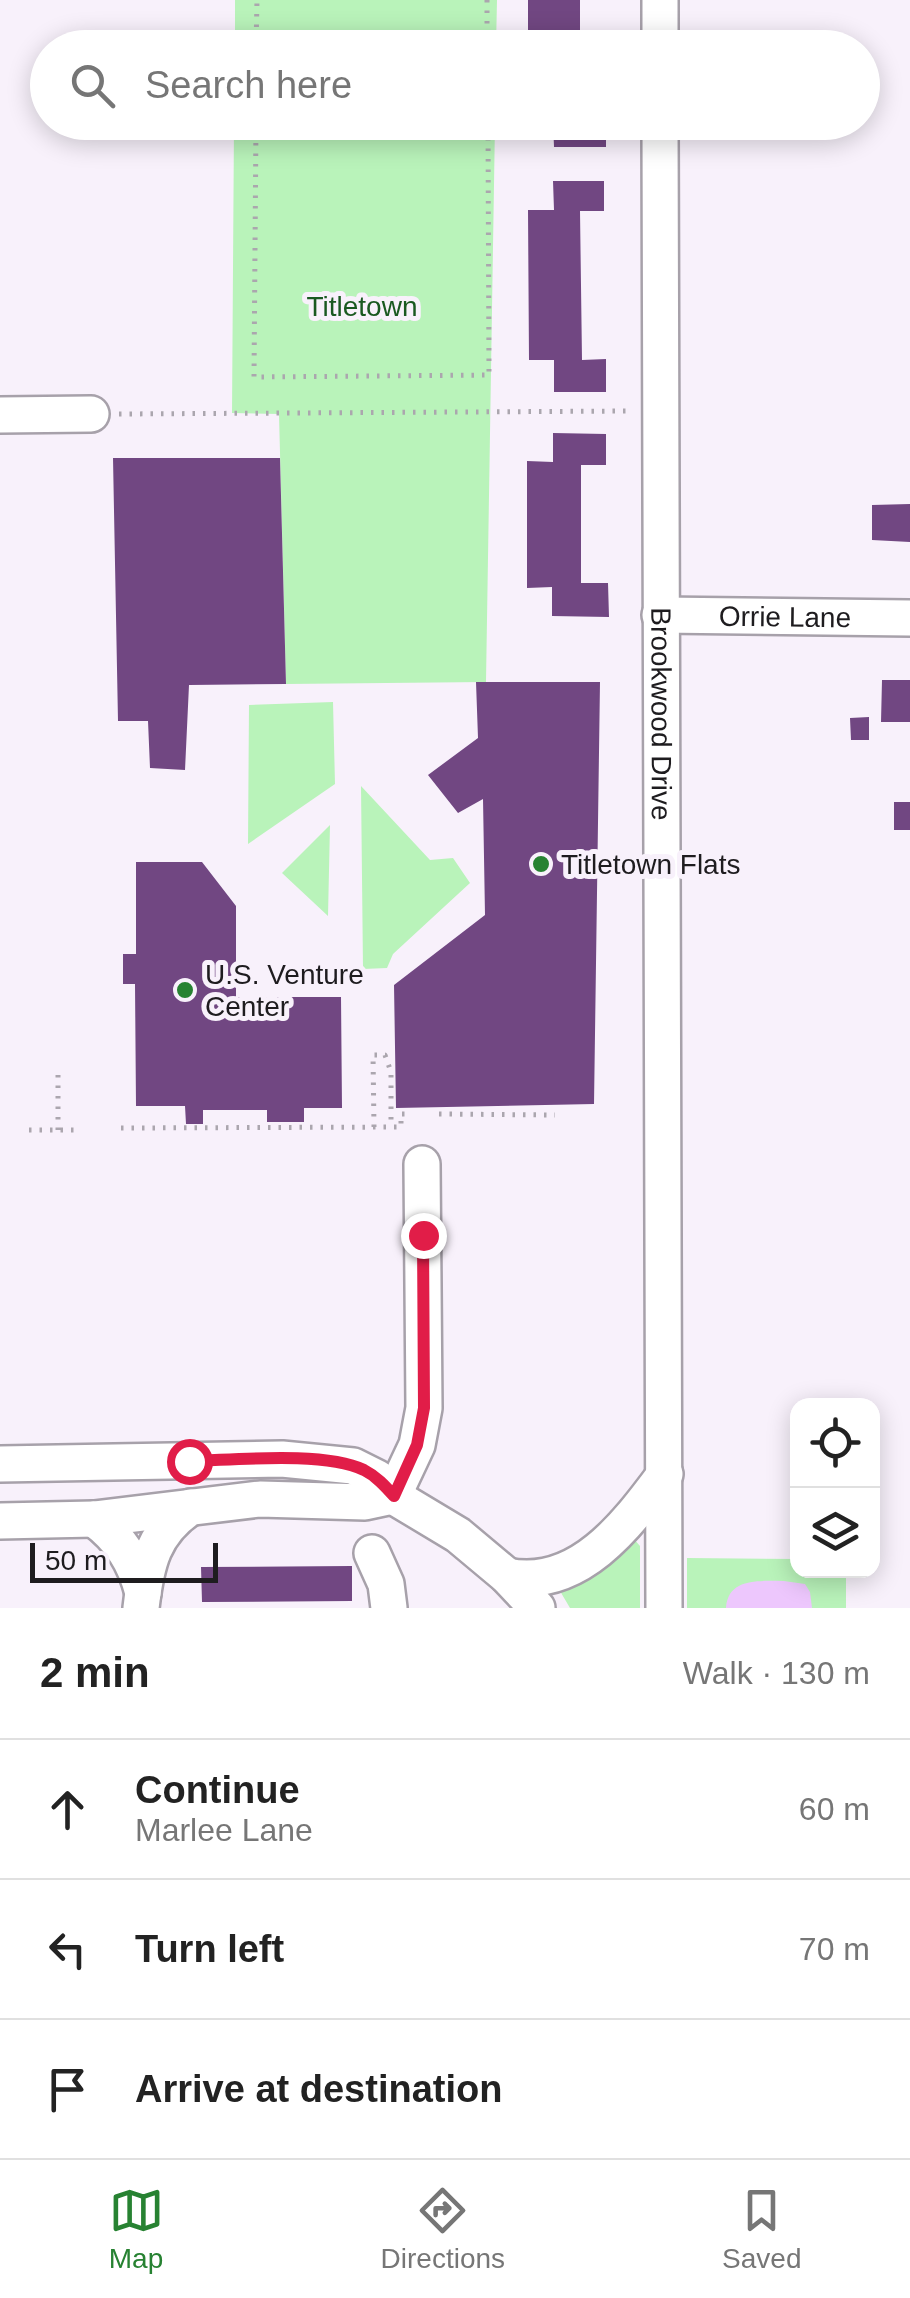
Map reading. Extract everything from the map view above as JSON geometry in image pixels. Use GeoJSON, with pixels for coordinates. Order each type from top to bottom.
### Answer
{"type":"FeatureCollection","features":[{"type":"Feature","properties":{"kind":"street"},"geometry":{"type":"LineString","coordinates":[[660,0],[660,30]]}},
{"type":"Feature","properties":{"kind":"street","name":"Brookwood Drive"},"geometry":{"type":"LineString","coordinates":[[660,140],[664,1608]]}},
{"type":"Feature","properties":{"kind":"street"},"geometry":{"type":"LineString","coordinates":[[0,414],[91,414]]}},
{"type":"Feature","properties":{"kind":"street","name":"Orrie Lane"},"geometry":{"type":"LineString","coordinates":[[660,616],[910,618]]}},
{"type":"Feature","properties":{"kind":"street"},"geometry":{"type":"LineString","coordinates":[[394,1496],[417,1445],[424,1408],[422,1164]]}},
{"type":"Feature","properties":{"kind":"street"},"geometry":{"type":"LineString","coordinates":[[0,1464],[318,1460],[365,1470],[394,1496],[458,1535],[537,1608]]}},
{"type":"Feature","properties":{"kind":"street"},"geometry":{"type":"LineString","coordinates":[[506,1576],[544,1579],[578,1564],[625,1526],[665,1474]]}},
{"type":"Feature","properties":{"kind":"street"},"geometry":{"type":"LineString","coordinates":[[0,1520],[94,1519],[192,1506],[298,1498],[365,1502],[394,1496]]}},
{"type":"Feature","properties":{"kind":"street"},"geometry":{"type":"LineString","coordinates":[[142,1601],[158,1537],[192,1506]]}},
{"type":"Feature","properties":{"kind":"street"},"geometry":{"type":"LineString","coordinates":[[94,1519],[127,1552],[142,1601]]}},
{"type":"Feature","properties":{"kind":"street"},"geometry":{"type":"LineString","coordinates":[[372,1553],[386,1584],[388,1608]]}},
{"type":"Feature","properties":{"kind":"path"},"geometry":{"type":"LineString","coordinates":[[256,30],[257,0]]}},
{"type":"Feature","properties":{"kind":"path"},"geometry":{"type":"LineString","coordinates":[[487,0],[488,30]]}},
{"type":"Feature","properties":{"kind":"path"},"geometry":{"type":"LineString","coordinates":[[256,140],[254,377],[489,375],[488,140]]}},
{"type":"Feature","properties":{"kind":"path"},"geometry":{"type":"LineString","coordinates":[[91,414],[646,411]]}},
{"type":"Feature","properties":{"kind":"path"},"geometry":{"type":"LineString","coordinates":[[374,1128],[372,1055],[385,1055],[391,1072],[391,1127]]}},
{"type":"Feature","properties":{"kind":"path"},"geometry":{"type":"LineString","coordinates":[[58,1076],[58,1130]]}},
{"type":"Feature","properties":{"kind":"path"},"geometry":{"type":"LineString","coordinates":[[373,1092],[391,1092]]}},
{"type":"Feature","properties":{"kind":"path"},"geometry":{"type":"LineString","coordinates":[[120,1128],[402,1127],[402,1114],[406,1114]]}},
{"type":"Feature","properties":{"kind":"path"},"geometry":{"type":"LineString","coordinates":[[439,1114],[555,1115]]}},
{"type":"Feature","properties":{"kind":"path"},"geometry":{"type":"LineString","coordinates":[[29,1130],[78,1130]]}},
{"type":"Feature","properties":{"kind":"green space"},"geometry":{"type":"Polygon","coordinates":[[[235,0],[497,0],[496,30],[235,30],[235,0]]]}},
{"type":"Feature","properties":{"kind":"green space","name":"Titletown"},"geometry":{"type":"Polygon","coordinates":[[[234,140],[495,140],[486,682],[286,684],[279,414],[232,413],[234,140]]]}},
{"type":"Feature","properties":{"kind":"green space"},"geometry":{"type":"Polygon","coordinates":[[[333,702],[335,784],[248,844],[249,705],[333,702]]]}},
{"type":"Feature","properties":{"kind":"green space"},"geometry":{"type":"Polygon","coordinates":[[[361,786],[430,860],[453,858],[470,883],[393,954],[387,968],[363,969],[361,786]]]}},
{"type":"Feature","properties":{"kind":"green space"},"geometry":{"type":"Polygon","coordinates":[[[330,825],[328,916],[282,873],[330,825]]]}},
{"type":"Feature","properties":{"kind":"green space"},"geometry":{"type":"Polygon","coordinates":[[[633,1538],[640,1546],[640,1608],[570,1608],[560,1591],[633,1538]]]}},
{"type":"Feature","properties":{"kind":"green space"},"geometry":{"type":"Polygon","coordinates":[[[687,1558],[790,1559],[790,1578],[846,1578],[846,1608],[687,1608],[687,1558]]]}},
{"type":"Feature","properties":{"kind":"shaded area"},"geometry":{"type":"Polygon","coordinates":[[[756,1581],[805,1584],[812,1608],[726,1608],[728,1598],[739,1586],[756,1581]]]}},
{"type":"Feature","properties":{"kind":"building"},"geometry":{"type":"Polygon","coordinates":[[[528,0],[580,0],[580,30],[528,30],[528,0]]]}},
{"type":"Feature","properties":{"kind":"building"},"geometry":{"type":"Polygon","coordinates":[[[554,140],[606,140],[606,147],[554,147],[554,140]]]}},
{"type":"Feature","properties":{"kind":"building"},"geometry":{"type":"Polygon","coordinates":[[[553,181],[604,181],[604,211],[580,211],[582,360],[606,359],[606,392],[554,392],[554,360],[529,360],[528,210],[554,210],[553,181]]]}},
{"type":"Feature","properties":{"kind":"building"},"geometry":{"type":"Polygon","coordinates":[[[553,433],[606,434],[606,465],[581,465],[581,583],[608,583],[609,617],[552,616],[552,587],[527,588],[527,461],[553,462],[553,433]]]}},
{"type":"Feature","properties":{"kind":"building"},"geometry":{"type":"Polygon","coordinates":[[[113,458],[280,458],[286,684],[189,685],[185,770],[150,768],[148,721],[118,721],[113,458]]]}},
{"type":"Feature","properties":{"kind":"building"},"geometry":{"type":"Polygon","coordinates":[[[910,504],[910,542],[872,540],[872,505],[910,504]]]}},
{"type":"Feature","properties":{"kind":"building"},"geometry":{"type":"Polygon","coordinates":[[[882,680],[910,680],[910,722],[881,722],[882,680]]]}},
{"type":"Feature","properties":{"kind":"building","name":"Titletown Flats"},"geometry":{"type":"Polygon","coordinates":[[[476,682],[600,682],[594,1104],[396,1108],[394,985],[485,915],[483,799],[458,813],[428,775],[478,738],[476,682]]]}},
{"type":"Feature","properties":{"kind":"building"},"geometry":{"type":"Polygon","coordinates":[[[869,717],[869,740],[851,740],[850,718],[869,717]]]}},
{"type":"Feature","properties":{"kind":"building"},"geometry":{"type":"Polygon","coordinates":[[[894,802],[910,802],[910,830],[894,830],[894,802]]]}},
{"type":"Feature","properties":{"kind":"building","name":"U.S. Venture Center"},"geometry":{"type":"Polygon","coordinates":[[[136,862],[202,862],[236,906],[236,997],[341,997],[342,1108],[304,1108],[304,1122],[267,1122],[267,1110],[203,1110],[203,1124],[186,1124],[185,1106],[136,1106],[135,984],[123,984],[123,954],[136,954],[136,862]]]}},
{"type":"Feature","properties":{"kind":"building"},"geometry":{"type":"Polygon","coordinates":[[[352,1566],[352,1601],[202,1602],[201,1567],[352,1566]]]}},
{"type":"Feature","properties":{"kind":"place","name":"Titletown Flats"},"geometry":{"type":"Point","coordinates":[541,864]}},
{"type":"Feature","properties":{"kind":"place","name":"U.S. Venture Center"},"geometry":{"type":"Point","coordinates":[185,990]}},
{"type":"Feature","properties":{"kind":"route"},"geometry":{"type":"LineString","coordinates":[[189,1461],[342,1463],[365,1470],[394,1496],[417,1445],[424,1408],[423,1235]]}}]}
